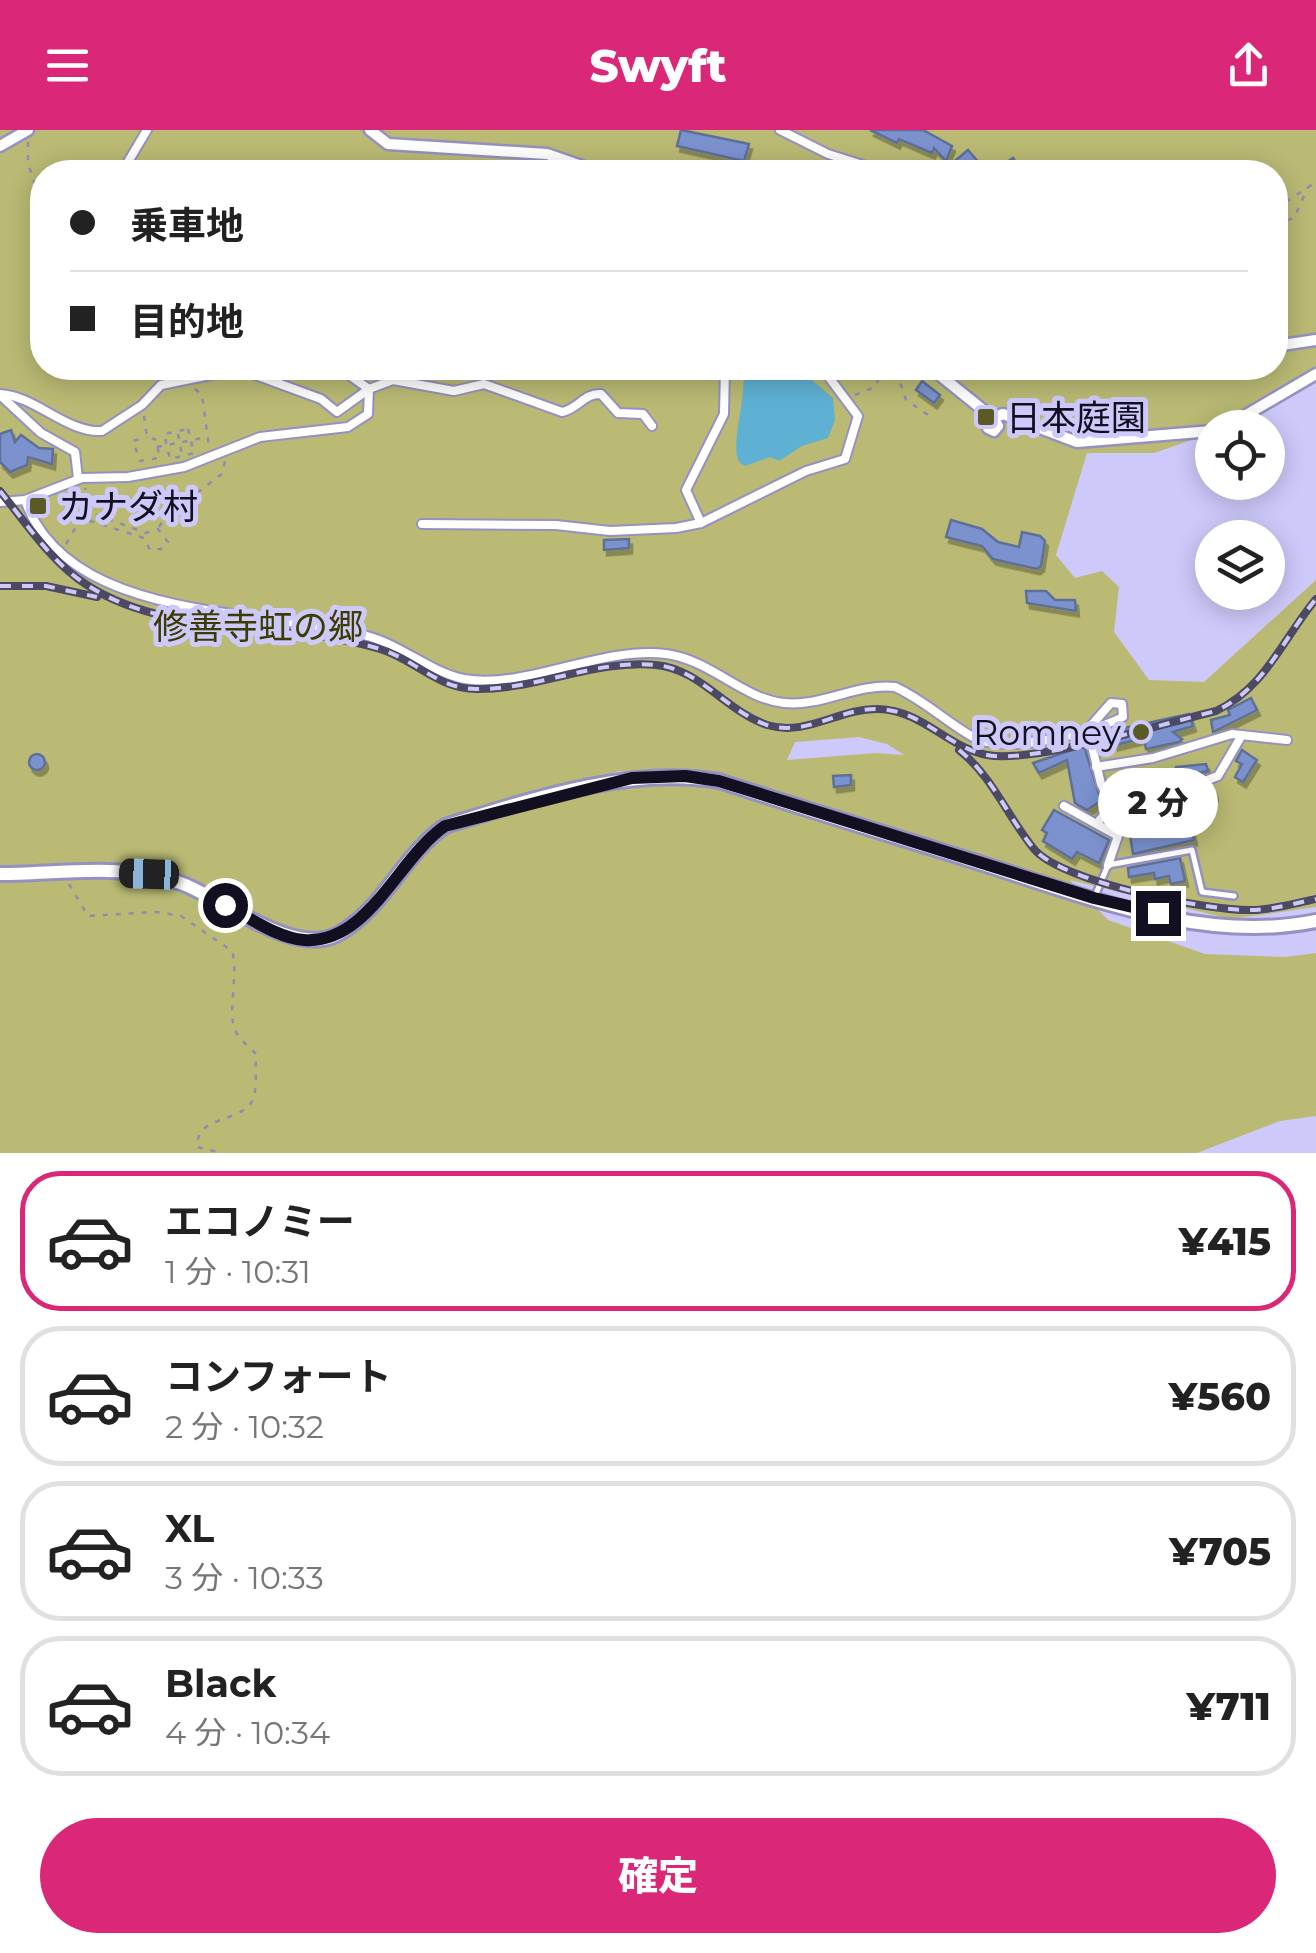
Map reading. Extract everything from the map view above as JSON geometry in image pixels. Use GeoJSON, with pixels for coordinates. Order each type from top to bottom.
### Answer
{"type":"FeatureCollection","features":[{"type":"Feature","properties":{"kind":"street"},"geometry":{"type":"LineString","coordinates":[[0,146],[28,130]]}},
{"type":"Feature","properties":{"kind":"street"},"geometry":{"type":"LineString","coordinates":[[129,160],[147,130]]}},
{"type":"Feature","properties":{"kind":"street"},"geometry":{"type":"LineString","coordinates":[[370,130],[388,144],[547,154],[564,160]]}},
{"type":"Feature","properties":{"kind":"street"},"geometry":{"type":"LineString","coordinates":[[780,130],[847,160]]}},
{"type":"Feature","properties":{"kind":"street"},"geometry":{"type":"LineString","coordinates":[[1288,344],[1316,340]]}},
{"type":"Feature","properties":{"kind":"street"},"geometry":{"type":"LineString","coordinates":[[1255,410],[1316,374]]}},
{"type":"Feature","properties":{"kind":"street"},"geometry":{"type":"LineString","coordinates":[[0,395],[32,402],[94,431],[142,405],[155,389],[188,380]]}},
{"type":"Feature","properties":{"kind":"street"},"geometry":{"type":"LineString","coordinates":[[264,380],[321,399],[337,412],[369,389],[393,380],[458,391],[484,384],[562,412],[572,410],[585,397],[601,394],[618,412],[642,414],[652,426]]}},
{"type":"Feature","properties":{"kind":"street"},"geometry":{"type":"LineString","coordinates":[[356,380],[369,389]]}},
{"type":"Feature","properties":{"kind":"street"},"geometry":{"type":"LineString","coordinates":[[701,522],[686,490],[724,414],[725,380]]}},
{"type":"Feature","properties":{"kind":"street"},"geometry":{"type":"LineString","coordinates":[[422,524],[556,524],[610,531],[701,522],[806,471],[845,459],[858,416],[832,380]]}},
{"type":"Feature","properties":{"kind":"street"},"geometry":{"type":"LineString","coordinates":[[946,380],[991,417],[1003,414],[1077,442],[1195,432]]}},
{"type":"Feature","properties":{"kind":"street"},"geometry":{"type":"LineString","coordinates":[[0,502],[25,500],[78,479],[128,477],[184,467],[276,433],[348,426],[368,414],[369,389]]}},
{"type":"Feature","properties":{"kind":"street"},"geometry":{"type":"LineString","coordinates":[[0,395],[41,432],[75,452],[78,479]]}},
{"type":"Feature","properties":{"kind":"street"},"geometry":{"type":"LineString","coordinates":[[25,500],[42,532],[90,576],[159,602],[366,635],[464,679],[508,677],[647,652],[698,660],[781,703],[895,687],[974,738],[991,743],[1048,740],[1088,729],[1123,717],[1122,704],[1111,703],[1088,729]]}},
{"type":"Feature","properties":{"kind":"street"},"geometry":{"type":"LineString","coordinates":[[1088,729],[1096,767],[1112,804]]}},
{"type":"Feature","properties":{"kind":"street"},"geometry":{"type":"LineString","coordinates":[[1096,767],[1153,758],[1214,738],[1242,735],[1287,740]]}},
{"type":"Feature","properties":{"kind":"street"},"geometry":{"type":"LineString","coordinates":[[1098,822],[1112,804],[1144,790],[1192,786],[1218,776],[1242,735]]}},
{"type":"Feature","properties":{"kind":"street"},"geometry":{"type":"LineString","coordinates":[[0,874],[149,874],[182,884],[279,933],[303,940],[335,936],[362,917],[424,840],[445,826],[632,778],[685,776],[719,781],[1094,898],[1194,922],[1245,929],[1316,921]]}},
{"type":"Feature","properties":{"kind":"street"},"geometry":{"type":"LineString","coordinates":[[1064,806],[1118,836],[1108,865]]}},
{"type":"Feature","properties":{"kind":"lane"},"geometry":{"type":"LineString","coordinates":[[1094,898],[1097,882],[1108,865],[1192,850],[1198,887],[1234,896]]}},
{"type":"Feature","properties":{"kind":"path"},"geometry":{"type":"LineString","coordinates":[[28,130],[30,169]]}},
{"type":"Feature","properties":{"kind":"path"},"geometry":{"type":"LineString","coordinates":[[1288,201],[1316,182]]}},
{"type":"Feature","properties":{"kind":"path"},"geometry":{"type":"LineString","coordinates":[[1288,220],[1294,218],[1308,188]]}},
{"type":"Feature","properties":{"kind":"path"},"geometry":{"type":"LineString","coordinates":[[848,398],[876,387],[878,380]]}},
{"type":"Feature","properties":{"kind":"path"},"geometry":{"type":"LineString","coordinates":[[896,380],[906,400],[934,418]]}},
{"type":"Feature","properties":{"kind":"path"},"geometry":{"type":"LineString","coordinates":[[181,381],[202,395],[208,424],[205,438]]}},
{"type":"Feature","properties":{"kind":"path"},"geometry":{"type":"LineString","coordinates":[[142,405],[147,437]]}},
{"type":"Feature","properties":{"kind":"path"},"geometry":{"type":"LineString","coordinates":[[188,428],[191,441],[194,453],[170,459],[164,434],[188,428]]}},
{"type":"Feature","properties":{"kind":"path"},"geometry":{"type":"LineString","coordinates":[[177,431],[184,467]]}},
{"type":"Feature","properties":{"kind":"path"},"geometry":{"type":"LineString","coordinates":[[147,437],[156,440],[159,458],[140,461],[134,441],[147,437]]}},
{"type":"Feature","properties":{"kind":"path"},"geometry":{"type":"LineString","coordinates":[[157,448],[205,438]]}},
{"type":"Feature","properties":{"kind":"path"},"geometry":{"type":"LineString","coordinates":[[78,479],[91,502],[86,511],[146,533],[158,528],[165,517],[222,474],[225,468],[205,438]]}},
{"type":"Feature","properties":{"kind":"path"},"geometry":{"type":"LineString","coordinates":[[60,549],[81,518],[144,538],[156,550],[168,542],[158,528]]}},
{"type":"Feature","properties":{"kind":"path"},"geometry":{"type":"LineString","coordinates":[[64,874],[88,916],[156,912],[181,916],[232,951],[236,996],[233,1024],[237,1035],[256,1054],[251,1103],[204,1127],[197,1136],[202,1150],[216,1148],[222,1153]]}},
{"type":"Feature","properties":{"kind":"green space","name":"修善寺虹の郷"},"geometry":{"type":"Polygon","coordinates":[[[0,130],[1316,130],[1316,375],[1255,410],[1195,410],[1195,439],[1154,453],[1087,453],[1056,555],[1075,578],[1102,571],[1119,587],[1114,632],[1149,680],[1204,682],[1316,580],[1316,907],[1230,919],[1070,880],[1108,920],[1205,954],[1285,957],[1316,953],[1316,1116],[1280,1121],[1197,1153],[0,1153],[0,130]],[[859,737],[795,742],[787,760],[875,753],[904,755],[887,744],[859,737]],[[620,771],[531,792],[651,777],[620,771]]]}},
{"type":"Feature","properties":{"kind":"water"},"geometry":{"type":"Polygon","coordinates":[[[743,380],[812,380],[833,398],[835,420],[828,438],[802,446],[779,461],[770,457],[745,466],[740,463],[736,445],[743,380]]]}},
{"type":"Feature","properties":{"kind":"building"},"geometry":{"type":"Polygon","coordinates":[[[681,130],[749,144],[744,160],[677,146],[681,130]]]}},
{"type":"Feature","properties":{"kind":"building"},"geometry":{"type":"Polygon","coordinates":[[[870,130],[923,130],[952,146],[945,160],[934,148],[932,153],[899,139],[897,143],[870,130]]]}},
{"type":"Feature","properties":{"kind":"building"},"geometry":{"type":"Polygon","coordinates":[[[968,150],[977,160],[956,160],[968,150]]]}},
{"type":"Feature","properties":{"kind":"building"},"geometry":{"type":"Polygon","coordinates":[[[922,381],[940,395],[934,403],[916,390],[922,381]]]}},
{"type":"Feature","properties":{"kind":"building"},"geometry":{"type":"Polygon","coordinates":[[[11,430],[15,442],[21,435],[39,448],[53,449],[52,464],[28,457],[27,465],[10,472],[0,462],[0,434],[11,430]]]}},
{"type":"Feature","properties":{"kind":"building"},"geometry":{"type":"Polygon","coordinates":[[[951,520],[982,529],[998,542],[1019,547],[1022,532],[1040,536],[1045,541],[1041,566],[1037,569],[993,559],[982,546],[946,537],[951,520]]]}},
{"type":"Feature","properties":{"kind":"building"},"geometry":{"type":"Polygon","coordinates":[[[629,539],[629,548],[604,550],[604,540],[629,539]]]}},
{"type":"Feature","properties":{"kind":"building"},"geometry":{"type":"Polygon","coordinates":[[[1026,591],[1046,591],[1055,600],[1075,600],[1076,611],[1027,603],[1026,591]]]}},
{"type":"Feature","properties":{"kind":"building"},"geometry":{"type":"Polygon","coordinates":[[[1251,698],[1257,710],[1213,732],[1211,720],[1230,715],[1228,710],[1251,698]]]}},
{"type":"Feature","properties":{"kind":"building","name":"Romney"},"geometry":{"type":"Polygon","coordinates":[[[1189,714],[1193,726],[1173,732],[1182,739],[1179,742],[1146,749],[1144,738],[1115,745],[1111,731],[1189,714]]]}},
{"type":"Feature","properties":{"kind":"building"},"geometry":{"type":"Polygon","coordinates":[[[1084,746],[1101,801],[1087,810],[1075,803],[1067,760],[1039,773],[1033,763],[1084,746]]]}},
{"type":"Feature","properties":{"kind":"building"},"geometry":{"type":"Polygon","coordinates":[[[1242,750],[1257,760],[1243,782],[1235,777],[1242,764],[1236,761],[1242,750]]]}},
{"type":"Feature","properties":{"kind":"building"},"geometry":{"type":"Polygon","coordinates":[[[37,754],[45,762],[37,770],[29,762],[37,754]]]}},
{"type":"Feature","properties":{"kind":"building"},"geometry":{"type":"Polygon","coordinates":[[[1206,764],[1208,771],[1177,778],[1176,767],[1206,764]]]}},
{"type":"Feature","properties":{"kind":"building"},"geometry":{"type":"Polygon","coordinates":[[[851,775],[851,785],[834,787],[833,776],[851,775]]]}},
{"type":"Feature","properties":{"kind":"building"},"geometry":{"type":"Polygon","coordinates":[[[1207,786],[1215,794],[1207,802],[1199,794],[1207,786]]]}},
{"type":"Feature","properties":{"kind":"building"},"geometry":{"type":"Polygon","coordinates":[[[1054,810],[1109,840],[1099,863],[1077,852],[1072,859],[1043,841],[1047,833],[1042,830],[1054,810]]]}},
{"type":"Feature","properties":{"kind":"building"},"geometry":{"type":"Polygon","coordinates":[[[1161,830],[1162,836],[1192,830],[1194,840],[1133,854],[1130,835],[1161,830]]]}},
{"type":"Feature","properties":{"kind":"building"},"geometry":{"type":"Polygon","coordinates":[[[1180,858],[1185,881],[1171,884],[1169,876],[1155,879],[1154,873],[1129,877],[1128,868],[1180,858]]]}},
{"type":"Feature","properties":{"kind":"railway"},"geometry":{"type":"LineString","coordinates":[[0,491],[40,542],[74,576],[119,602],[154,613],[345,640],[380,649],[462,688],[499,688],[611,666],[656,665],[686,674],[767,725],[796,727],[864,710],[894,711],[987,755],[1035,754],[1216,711],[1261,676],[1316,599]]}},
{"type":"Feature","properties":{"kind":"railway"},"geometry":{"type":"LineString","coordinates":[[0,586],[46,586],[97,597]]}},
{"type":"Feature","properties":{"kind":"railway"},"geometry":{"type":"LineString","coordinates":[[959,750],[991,784],[1034,849],[1074,873],[1138,893],[1206,906],[1263,909],[1316,899]]}},
{"type":"Feature","properties":{"kind":"place","name":"日本庭園"},"geometry":{"type":"Point","coordinates":[986,417]}},
{"type":"Feature","properties":{"kind":"place","name":"カナダ村"},"geometry":{"type":"Point","coordinates":[38,506]}},
{"type":"Feature","properties":{"kind":"place","name":"Romney"},"geometry":{"type":"Point","coordinates":[1141,732]}},
{"type":"Feature","properties":{"kind":"route"},"geometry":{"type":"LineString","coordinates":[[225,905],[279,933],[303,940],[335,936],[362,917],[424,840],[445,826],[632,778],[658,775],[719,781],[1094,898],[1158,913]]}}]}
